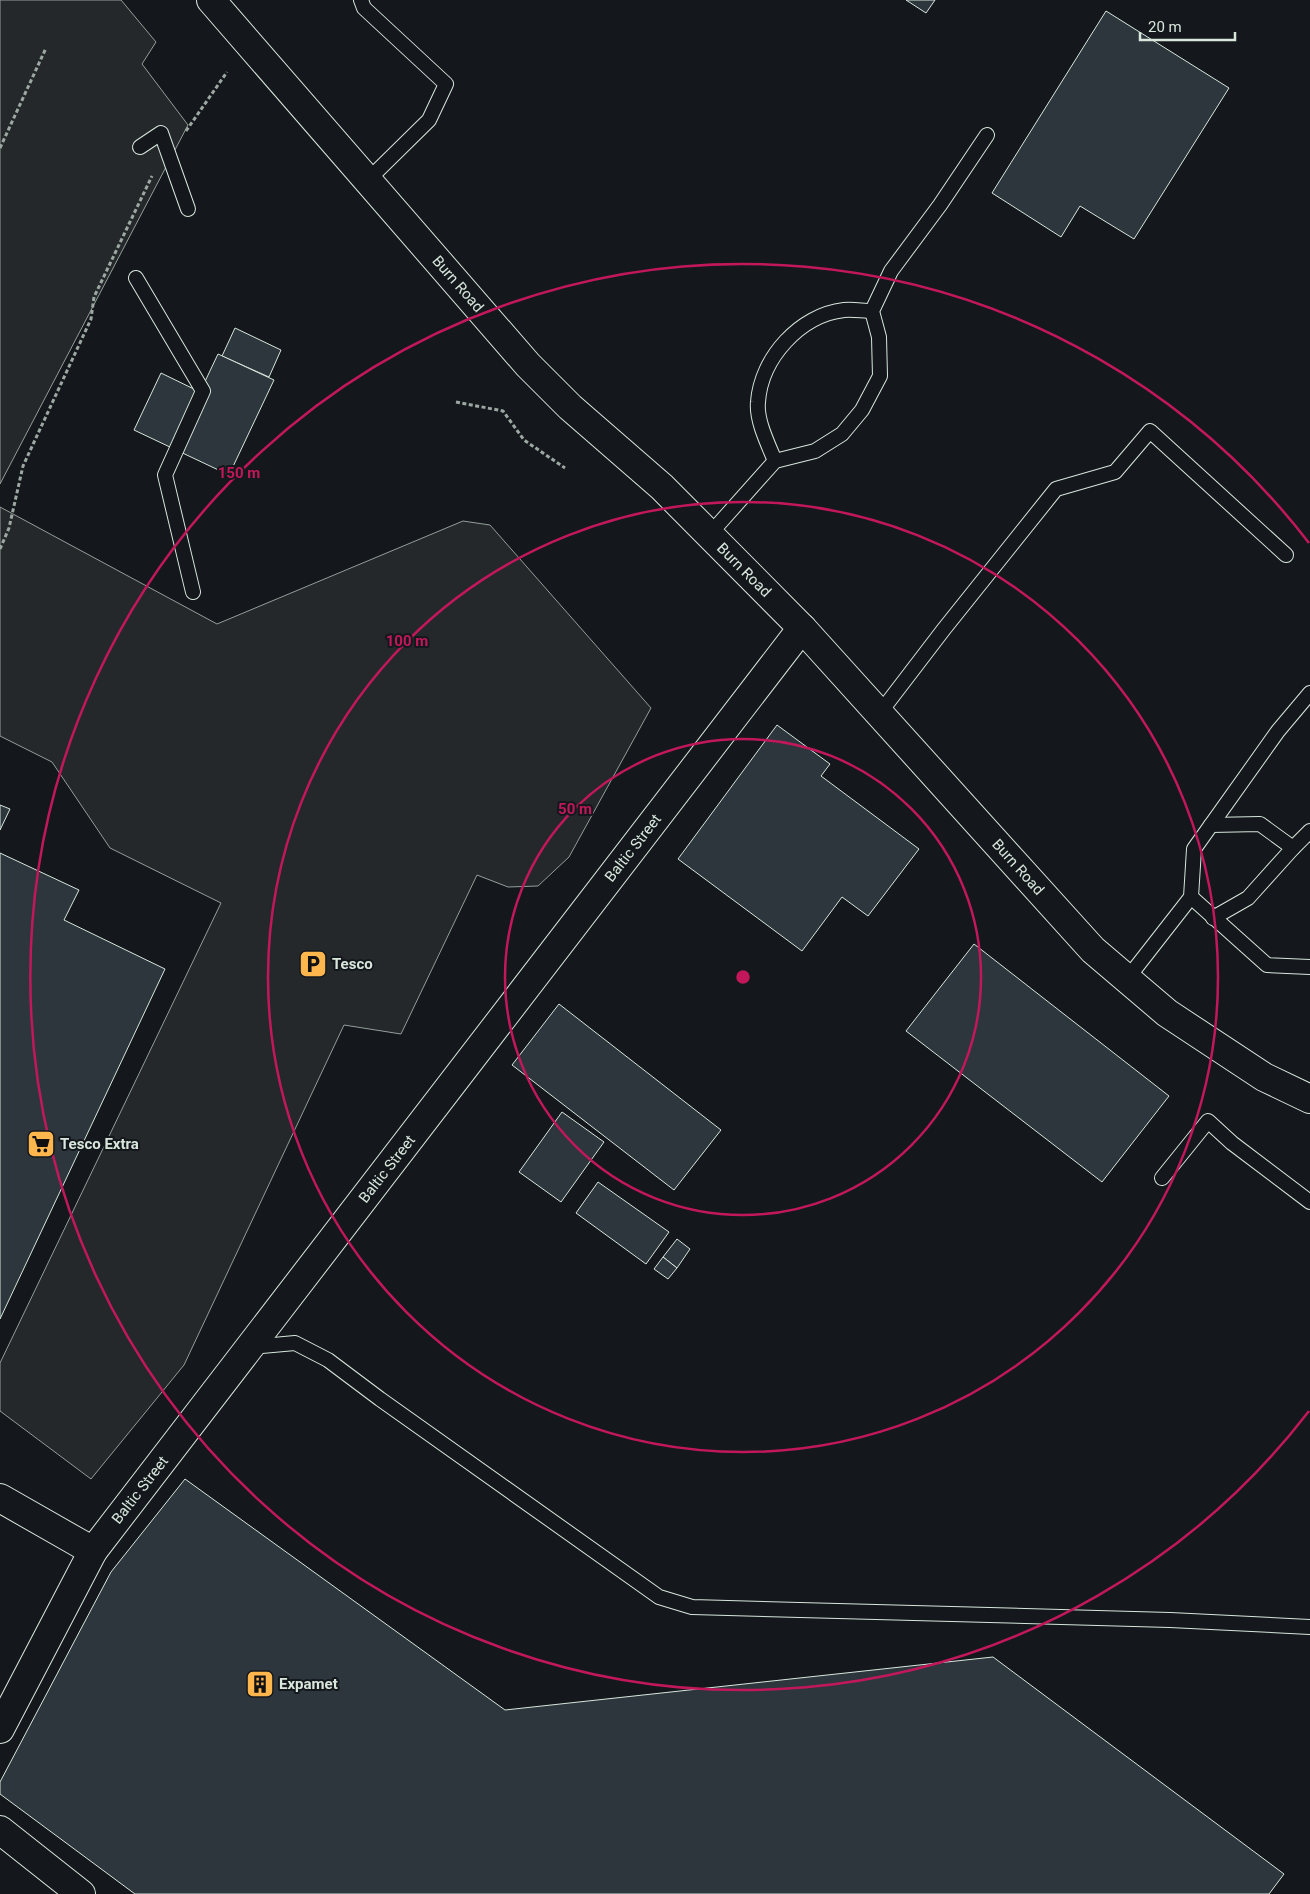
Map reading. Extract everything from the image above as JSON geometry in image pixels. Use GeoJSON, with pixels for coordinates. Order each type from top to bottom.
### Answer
{"type":"FeatureCollection","features":[{"type":"Feature","properties":{"kind":"street","name":"Burn Road"},"geometry":{"type":"LineString","coordinates":[[211,0],[528,365],[570,407],[662,487],[802,628],[1093,950],[1167,1013],[1264,1076],[1310,1099]]}},
{"type":"Feature","properties":{"kind":"street","name":"Baltic Street"},"geometry":{"type":"LineString","coordinates":[[0,1729],[93,1551],[802,628]]}},
{"type":"Feature","properties":{"kind":"street"},"geometry":{"type":"LineString","coordinates":[[0,1498],[93,1551]]}},
{"type":"Feature","properties":{"kind":"street"},"geometry":{"type":"LineString","coordinates":[[0,1830],[69,1890]]}},
{"type":"Feature","properties":{"kind":"lane"},"geometry":{"type":"LineString","coordinates":[[360,0],[364,8],[446,84],[429,120],[368,180]]}},
{"type":"Feature","properties":{"kind":"lane"},"geometry":{"type":"LineString","coordinates":[[140,147],[161,133],[188,209]]}},
{"type":"Feature","properties":{"kind":"lane"},"geometry":{"type":"LineString","coordinates":[[710,535],[775,460],[815,450],[822,446],[842,434],[862,410],[880,376],[879,337],[872,311],[891,272],[940,206],[987,136]]}},
{"type":"Feature","properties":{"kind":"lane"},"geometry":{"type":"LineString","coordinates":[[136,278],[202,391],[165,475],[194,592]]}},
{"type":"Feature","properties":{"kind":"lane"},"geometry":{"type":"LineString","coordinates":[[775,460],[762,430],[757,402],[764,377],[776,352],[793,333],[817,318],[844,310],[872,311]]}},
{"type":"Feature","properties":{"kind":"lane"},"geometry":{"type":"LineString","coordinates":[[879,714],[944,629],[1056,490],[1115,472],[1150,431],[1286,555]]}},
{"type":"Feature","properties":{"kind":"lane"},"geometry":{"type":"LineString","coordinates":[[1127,979],[1191,897],[1194,849],[1278,731],[1310,693]]}},
{"type":"Feature","properties":{"kind":"lane"},"geometry":{"type":"LineString","coordinates":[[1211,825],[1260,824],[1293,848]]}},
{"type":"Feature","properties":{"kind":"lane"},"geometry":{"type":"LineString","coordinates":[[1213,918],[1248,898],[1310,830]]}},
{"type":"Feature","properties":{"kind":"lane"},"geometry":{"type":"LineString","coordinates":[[1191,897],[1267,965],[1310,967]]}},
{"type":"Feature","properties":{"kind":"lane"},"geometry":{"type":"LineString","coordinates":[[1162,1178],[1208,1121],[1232,1143],[1310,1202]]}},
{"type":"Feature","properties":{"kind":"lane"},"geometry":{"type":"LineString","coordinates":[[250,1347],[295,1343],[328,1360],[659,1597],[692,1607],[1170,1620],[1310,1627]]}},
{"type":"Feature","properties":{"kind":"path"},"geometry":{"type":"LineString","coordinates":[[0,148],[46,48]]}},
{"type":"Feature","properties":{"kind":"path"},"geometry":{"type":"LineString","coordinates":[[0,549],[9,528],[23,466],[91,320],[94,297],[152,177],[227,72]]}},
{"type":"Feature","properties":{"kind":"path"},"geometry":{"type":"LineString","coordinates":[[456,402],[503,410],[524,440],[565,468]]}},
{"type":"Feature","properties":{"kind":"shaded area"},"geometry":{"type":"Polygon","coordinates":[[[0,0],[121,0],[156,42],[142,64],[188,125],[0,484],[0,0]]]}},
{"type":"Feature","properties":{"kind":"shaded area","name":"Tesco"},"geometry":{"type":"Polygon","coordinates":[[[0,507],[217,624],[463,521],[490,525],[651,708],[569,857],[538,886],[508,887],[477,875],[401,1034],[344,1025],[184,1365],[91,1479],[0,1411],[0,1363],[221,903],[110,848],[52,762],[0,736],[0,507]]]}},
{"type":"Feature","properties":{"kind":"building"},"geometry":{"type":"Polygon","coordinates":[[[906,0],[935,0],[926,13],[906,0]]]}},
{"type":"Feature","properties":{"kind":"building"},"geometry":{"type":"Polygon","coordinates":[[[1106,11],[1229,88],[1134,239],[1080,206],[1061,237],[992,193],[1106,11]]]}},
{"type":"Feature","properties":{"kind":"building"},"geometry":{"type":"Polygon","coordinates":[[[235,328],[281,350],[269,377],[222,356],[235,328]]]}},
{"type":"Feature","properties":{"kind":"building"},"geometry":{"type":"Polygon","coordinates":[[[218,354],[274,380],[229,475],[134,430],[161,373],[200,392],[218,354]]]}},
{"type":"Feature","properties":{"kind":"building"},"geometry":{"type":"Polygon","coordinates":[[[777,725],[830,764],[821,776],[919,849],[868,916],[842,897],[802,951],[678,859],[777,725]]]}},
{"type":"Feature","properties":{"kind":"building"},"geometry":{"type":"Polygon","coordinates":[[[0,805],[10,809],[0,830],[0,805]]]}},
{"type":"Feature","properties":{"kind":"building","name":"Tesco Extra"},"geometry":{"type":"Polygon","coordinates":[[[0,853],[79,890],[64,920],[165,969],[0,1319],[0,853]]]}},
{"type":"Feature","properties":{"kind":"building"},"geometry":{"type":"Polygon","coordinates":[[[974,944],[1169,1096],[1102,1182],[906,1031],[974,944]]]}},
{"type":"Feature","properties":{"kind":"building"},"geometry":{"type":"Polygon","coordinates":[[[559,1004],[721,1130],[674,1190],[512,1065],[559,1004]]]}},
{"type":"Feature","properties":{"kind":"building"},"geometry":{"type":"Polygon","coordinates":[[[562,1112],[604,1142],[561,1202],[519,1172],[562,1112]]]}},
{"type":"Feature","properties":{"kind":"building"},"geometry":{"type":"Polygon","coordinates":[[[598,1182],[669,1232],[646,1264],[576,1213],[598,1182]]]}},
{"type":"Feature","properties":{"kind":"building"},"geometry":{"type":"Polygon","coordinates":[[[677,1239],[690,1249],[677,1268],[663,1257],[677,1239]]]}},
{"type":"Feature","properties":{"kind":"building"},"geometry":{"type":"Polygon","coordinates":[[[663,1257],[677,1268],[668,1279],[654,1269],[663,1257]]]}},
{"type":"Feature","properties":{"kind":"building","name":"Expamet"},"geometry":{"type":"Polygon","coordinates":[[[185,1479],[505,1710],[993,1657],[1284,1874],[1269,1894],[135,1894],[0,1794],[0,1782],[111,1572],[185,1479]]]}},
{"type":"Feature","properties":{"kind":"place","name":"Tesco"},"geometry":{"type":"Point","coordinates":[313,964]}},
{"type":"Feature","properties":{"kind":"place","name":"Tesco Extra"},"geometry":{"type":"Point","coordinates":[41,1144]}},
{"type":"Feature","properties":{"kind":"place","name":"Expamet"},"geometry":{"type":"Point","coordinates":[260,1684]}}]}
